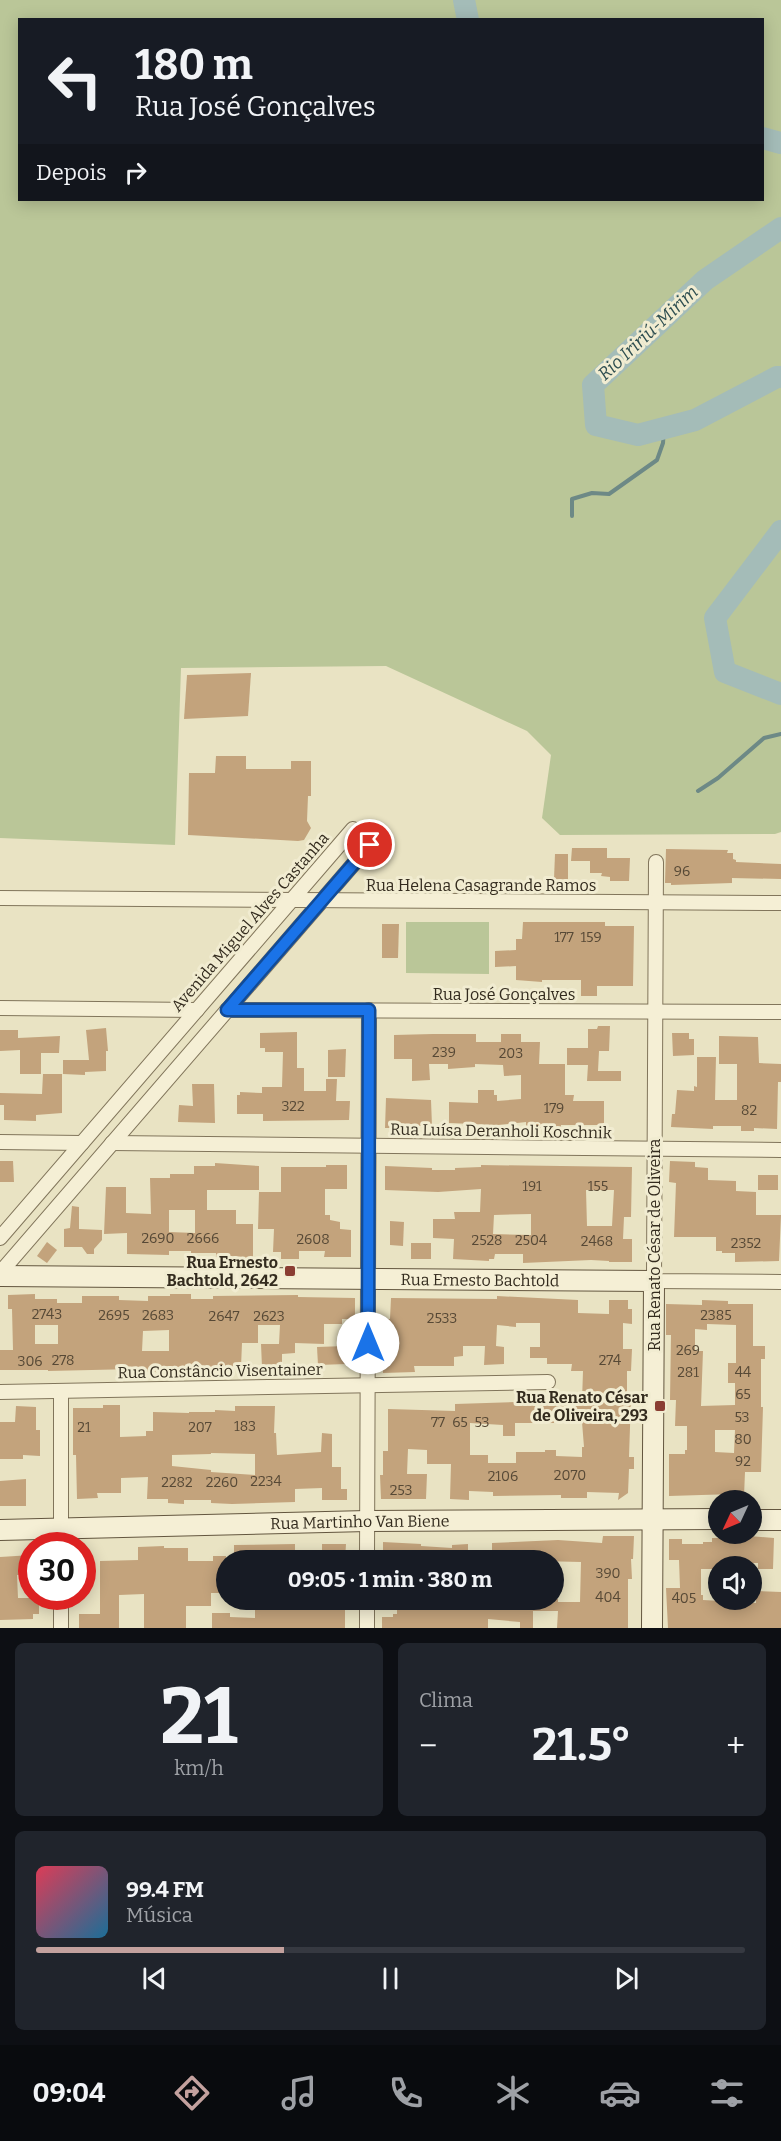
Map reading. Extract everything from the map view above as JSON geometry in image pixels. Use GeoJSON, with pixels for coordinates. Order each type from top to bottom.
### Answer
{"type":"FeatureCollection","features":[{"type":"Feature","properties":{"kind":"street","name":"Avenida Miguel Alves Castanha"},"geometry":{"type":"LineString","coordinates":[[0,1238],[352,829],[370,845],[0,1274]]}},
{"type":"Feature","properties":{"kind":"street","name":"Rua Renato César de Oliveira"},"geometry":{"type":"LineString","coordinates":[[652,1628],[656,862]]}},
{"type":"Feature","properties":{"kind":"street","name":"Rua Helena Casagrande Ramos"},"geometry":{"type":"LineString","coordinates":[[0,898],[781,903]]}},
{"type":"Feature","properties":{"kind":"street"},"geometry":{"type":"LineString","coordinates":[[0,1008],[197,1010]]}},
{"type":"Feature","properties":{"kind":"street","name":"Rua José Gonçalves"},"geometry":{"type":"LineString","coordinates":[[227,1010],[781,1012]]}},
{"type":"Feature","properties":{"kind":"street"},"geometry":{"type":"LineString","coordinates":[[367,1550],[369,1010]]}},
{"type":"Feature","properties":{"kind":"street"},"geometry":{"type":"LineString","coordinates":[[0,1142],[82,1143]]}},
{"type":"Feature","properties":{"kind":"street","name":"Rua Luísa Deranholi Koschnik"},"geometry":{"type":"LineString","coordinates":[[112,1143],[781,1150]]}},
{"type":"Feature","properties":{"kind":"street","name":"Rua Ernesto Bachtold"},"geometry":{"type":"LineString","coordinates":[[0,1274],[781,1282]]}},
{"type":"Feature","properties":{"kind":"street","name":"Rua Constâncio Visentainer"},"geometry":{"type":"LineString","coordinates":[[0,1392],[548,1382]]}},
{"type":"Feature","properties":{"kind":"street"},"geometry":{"type":"LineString","coordinates":[[61,1391],[61,1532]]}},
{"type":"Feature","properties":{"kind":"street","name":"Rua Martinho Van Biene"},"geometry":{"type":"LineString","coordinates":[[96,1535],[367,1521],[708,1519]]}},
{"type":"Feature","properties":{"kind":"street"},"geometry":{"type":"LineString","coordinates":[[762,1520],[781,1520]]}},
{"type":"Feature","properties":{"kind":"street","name":"Rua Martinho Van Biene"},"geometry":{"type":"LineString","coordinates":[[0,1530],[18,1532]]}},
{"type":"Feature","properties":{"kind":"street"},"geometry":{"type":"LineString","coordinates":[[61,1610],[61,1628]]}},
{"type":"Feature","properties":{"kind":"street"},"geometry":{"type":"LineString","coordinates":[[367,1610],[367,1628]]}},
{"type":"Feature","properties":{"kind":"green space"},"geometry":{"type":"Polygon","coordinates":[[[0,0],[781,0],[781,832],[775,834],[560,835],[542,818],[551,755],[527,731],[386,666],[181,668],[175,845],[0,838],[0,0]]]}},
{"type":"Feature","properties":{"kind":"green space"},"geometry":{"type":"Polygon","coordinates":[[[406,922],[489,922],[489,974],[406,973],[406,922]]]}},
{"type":"Feature","properties":{"kind":"building"},"geometry":{"type":"Polygon","coordinates":[[[251,673],[248,716],[184,719],[187,675],[251,673]]]}},
{"type":"Feature","properties":{"kind":"building"},"geometry":{"type":"Polygon","coordinates":[[[216,756],[246,756],[246,769],[291,769],[291,761],[311,761],[311,796],[308,796],[307,821],[311,828],[304,840],[188,835],[189,773],[215,773],[216,756]]]}},
{"type":"Feature","properties":{"kind":"building"},"geometry":{"type":"Polygon","coordinates":[[[572,848],[607,848],[607,858],[630,858],[629,881],[610,881],[610,877],[601,876],[602,873],[590,873],[590,861],[571,861],[572,848]]]}},
{"type":"Feature","properties":{"kind":"building"},"geometry":{"type":"Polygon","coordinates":[[[666,849],[728,850],[727,853],[733,853],[733,859],[736,862],[781,864],[781,879],[732,878],[732,883],[671,885],[671,883],[665,883],[666,849]]]}},
{"type":"Feature","properties":{"kind":"building"},"geometry":{"type":"Polygon","coordinates":[[[555,854],[568,854],[568,880],[554,879],[555,854]]]}},
{"type":"Feature","properties":{"kind":"building"},"geometry":{"type":"Polygon","coordinates":[[[523,922],[605,922],[605,926],[634,926],[633,986],[597,986],[597,996],[581,996],[581,980],[542,980],[542,982],[516,980],[516,966],[495,967],[495,951],[516,950],[516,939],[522,939],[523,922]]]}},
{"type":"Feature","properties":{"kind":"building"},"geometry":{"type":"Polygon","coordinates":[[[382,924],[399,924],[398,958],[382,958],[382,924]]]}},
{"type":"Feature","properties":{"kind":"building"},"geometry":{"type":"Polygon","coordinates":[[[598,1026],[610,1026],[609,1051],[599,1051],[598,1071],[621,1071],[621,1081],[587,1081],[588,1065],[567,1065],[567,1048],[588,1048],[588,1029],[597,1029],[598,1026]]]}},
{"type":"Feature","properties":{"kind":"building"},"geometry":{"type":"Polygon","coordinates":[[[106,1028],[108,1051],[106,1051],[106,1071],[85,1072],[85,1075],[63,1074],[63,1060],[89,1060],[86,1030],[106,1028]]]}},
{"type":"Feature","properties":{"kind":"building"},"geometry":{"type":"Polygon","coordinates":[[[0,1030],[18,1030],[18,1038],[60,1036],[59,1053],[41,1053],[41,1074],[20,1074],[20,1050],[0,1051],[0,1030]]]}},
{"type":"Feature","properties":{"kind":"building"},"geometry":{"type":"Polygon","coordinates":[[[297,1032],[297,1068],[304,1068],[304,1091],[326,1091],[326,1079],[337,1079],[336,1101],[350,1101],[349,1120],[263,1121],[263,1114],[237,1114],[237,1095],[240,1095],[240,1092],[262,1093],[262,1087],[282,1087],[283,1052],[265,1052],[265,1048],[260,1048],[260,1033],[297,1032]]]}},
{"type":"Feature","properties":{"kind":"building"},"geometry":{"type":"Polygon","coordinates":[[[672,1033],[689,1033],[689,1039],[694,1039],[694,1055],[673,1056],[672,1033]]]}},
{"type":"Feature","properties":{"kind":"building"},"geometry":{"type":"Polygon","coordinates":[[[476,1034],[476,1042],[501,1042],[501,1034],[521,1034],[521,1042],[540,1042],[539,1064],[565,1064],[565,1095],[574,1095],[573,1101],[604,1101],[604,1125],[526,1128],[526,1122],[498,1125],[449,1123],[449,1102],[478,1103],[478,1090],[494,1090],[497,1101],[521,1099],[521,1075],[504,1076],[503,1065],[475,1064],[475,1067],[448,1069],[448,1064],[429,1064],[430,1080],[412,1081],[412,1059],[394,1059],[394,1035],[476,1034]]]}},
{"type":"Feature","properties":{"kind":"building"},"geometry":{"type":"Polygon","coordinates":[[[719,1036],[758,1037],[759,1063],[781,1064],[781,1082],[778,1082],[777,1129],[754,1128],[754,1131],[741,1131],[741,1126],[713,1126],[713,1129],[671,1127],[672,1114],[675,1114],[677,1090],[694,1091],[694,1086],[697,1087],[697,1057],[716,1057],[715,1100],[737,1100],[737,1064],[719,1064],[719,1036]]]}},
{"type":"Feature","properties":{"kind":"building"},"geometry":{"type":"Polygon","coordinates":[[[346,1049],[345,1077],[328,1077],[328,1050],[346,1049]]]}},
{"type":"Feature","properties":{"kind":"building"},"geometry":{"type":"Polygon","coordinates":[[[43,1074],[62,1074],[62,1113],[36,1115],[36,1121],[4,1120],[4,1105],[0,1105],[0,1093],[42,1094],[43,1074]]]}},
{"type":"Feature","properties":{"kind":"building"},"geometry":{"type":"Polygon","coordinates":[[[192,1084],[214,1084],[215,1123],[178,1122],[179,1105],[193,1106],[192,1084]]]}},
{"type":"Feature","properties":{"kind":"building"},"geometry":{"type":"Polygon","coordinates":[[[386,1098],[431,1100],[432,1126],[385,1128],[386,1098]]]}},
{"type":"Feature","properties":{"kind":"building"},"geometry":{"type":"Polygon","coordinates":[[[0,1161],[13,1161],[14,1182],[0,1182],[0,1161]]]}},
{"type":"Feature","properties":{"kind":"building"},"geometry":{"type":"Polygon","coordinates":[[[670,1161],[695,1162],[695,1167],[708,1168],[708,1180],[736,1181],[736,1191],[756,1192],[756,1215],[781,1215],[779,1261],[735,1262],[735,1253],[716,1251],[716,1237],[674,1237],[676,1183],[669,1182],[670,1161]]]}},
{"type":"Feature","properties":{"kind":"building"},"geometry":{"type":"Polygon","coordinates":[[[215,1163],[259,1166],[259,1190],[207,1190],[207,1210],[236,1210],[236,1224],[253,1224],[253,1259],[216,1257],[216,1253],[191,1253],[191,1251],[169,1251],[169,1255],[127,1254],[127,1233],[104,1234],[106,1187],[126,1187],[126,1213],[151,1214],[150,1178],[170,1178],[170,1174],[194,1174],[194,1166],[215,1166],[215,1163]],[[169,1210],[169,1232],[195,1233],[195,1210],[169,1210]]]}},
{"type":"Feature","properties":{"kind":"building"},"geometry":{"type":"Polygon","coordinates":[[[326,1165],[347,1165],[347,1189],[325,1189],[325,1215],[330,1215],[330,1220],[340,1222],[340,1229],[351,1230],[351,1257],[324,1257],[325,1251],[299,1251],[299,1259],[281,1259],[281,1252],[273,1252],[274,1229],[258,1229],[259,1192],[281,1192],[281,1167],[326,1167],[326,1165]]]}},
{"type":"Feature","properties":{"kind":"building"},"geometry":{"type":"Polygon","coordinates":[[[481,1165],[632,1167],[631,1217],[624,1217],[623,1239],[632,1239],[632,1262],[591,1260],[523,1263],[523,1254],[495,1254],[494,1259],[489,1259],[489,1261],[453,1259],[454,1239],[433,1238],[433,1219],[455,1219],[454,1212],[480,1212],[481,1189],[438,1192],[385,1190],[385,1166],[432,1168],[432,1170],[481,1167],[481,1165]],[[586,1190],[587,1226],[612,1226],[614,1190],[586,1190]],[[531,1214],[494,1215],[493,1234],[531,1235],[531,1214]]]}},
{"type":"Feature","properties":{"kind":"building"},"geometry":{"type":"Polygon","coordinates":[[[758,1175],[778,1175],[778,1190],[758,1190],[758,1175]]]}},
{"type":"Feature","properties":{"kind":"building"},"geometry":{"type":"Polygon","coordinates":[[[72,1206],[79,1207],[79,1229],[102,1230],[102,1240],[94,1249],[94,1254],[87,1254],[82,1247],[64,1247],[64,1229],[70,1228],[72,1206]]]}},
{"type":"Feature","properties":{"kind":"building"},"geometry":{"type":"Polygon","coordinates":[[[390,1221],[404,1222],[403,1246],[390,1245],[390,1221]]]}},
{"type":"Feature","properties":{"kind":"building"},"geometry":{"type":"Polygon","coordinates":[[[47,1242],[57,1250],[47,1263],[37,1256],[47,1242]]]}},
{"type":"Feature","properties":{"kind":"building"},"geometry":{"type":"Polygon","coordinates":[[[411,1243],[431,1243],[431,1259],[411,1259],[411,1243]]]}},
{"type":"Feature","properties":{"kind":"building"},"geometry":{"type":"Polygon","coordinates":[[[35,1294],[35,1299],[57,1299],[57,1303],[82,1303],[82,1296],[119,1296],[119,1300],[148,1301],[148,1296],[170,1296],[170,1294],[191,1294],[191,1299],[213,1299],[213,1296],[298,1295],[298,1297],[355,1298],[355,1319],[342,1319],[342,1324],[324,1324],[324,1344],[295,1343],[295,1353],[282,1354],[282,1366],[262,1367],[261,1344],[279,1344],[280,1325],[258,1325],[258,1343],[242,1343],[241,1367],[187,1367],[182,1369],[182,1372],[135,1372],[135,1369],[0,1370],[0,1350],[13,1350],[12,1309],[8,1309],[8,1295],[35,1294]],[[35,1325],[35,1344],[58,1344],[58,1325],[35,1325]],[[169,1330],[143,1331],[142,1351],[169,1351],[169,1330]]]}},
{"type":"Feature","properties":{"kind":"building"},"geometry":{"type":"Polygon","coordinates":[[[497,1296],[578,1300],[578,1313],[609,1314],[609,1300],[628,1300],[628,1309],[632,1309],[632,1324],[623,1323],[623,1349],[632,1349],[631,1371],[627,1371],[627,1397],[631,1397],[629,1457],[634,1457],[634,1469],[629,1469],[628,1493],[618,1500],[619,1493],[587,1492],[587,1498],[561,1498],[561,1495],[493,1496],[493,1492],[469,1491],[469,1500],[450,1499],[451,1464],[427,1464],[427,1450],[408,1449],[407,1474],[427,1474],[426,1499],[381,1499],[380,1475],[383,1475],[383,1451],[388,1451],[388,1409],[455,1411],[455,1404],[582,1401],[583,1371],[571,1371],[572,1364],[547,1364],[547,1358],[530,1358],[530,1347],[540,1347],[540,1323],[516,1323],[516,1327],[497,1325],[496,1346],[504,1347],[504,1364],[484,1365],[485,1346],[463,1346],[463,1356],[454,1357],[454,1366],[414,1366],[415,1372],[383,1373],[382,1345],[377,1345],[377,1319],[390,1319],[391,1298],[497,1299],[497,1296]],[[582,1422],[515,1423],[515,1436],[503,1436],[503,1425],[470,1423],[470,1455],[488,1455],[488,1463],[516,1463],[516,1452],[545,1452],[545,1450],[556,1450],[556,1456],[582,1457],[582,1447],[584,1447],[582,1422]]]}},
{"type":"Feature","properties":{"kind":"building"},"geometry":{"type":"Polygon","coordinates":[[[702,1300],[728,1301],[728,1304],[753,1304],[753,1346],[765,1346],[765,1359],[761,1359],[761,1407],[763,1407],[761,1472],[745,1472],[744,1490],[708,1490],[708,1495],[669,1496],[669,1454],[685,1454],[687,1426],[675,1426],[676,1400],[670,1400],[671,1335],[666,1335],[666,1304],[702,1305],[702,1300]],[[707,1324],[707,1330],[695,1329],[695,1351],[703,1351],[701,1406],[735,1405],[735,1383],[728,1383],[728,1363],[736,1363],[736,1325],[707,1324]],[[715,1430],[715,1452],[734,1453],[735,1430],[715,1430]]]}},
{"type":"Feature","properties":{"kind":"building"},"geometry":{"type":"Polygon","coordinates":[[[346,1346],[346,1364],[318,1365],[317,1347],[346,1346]]]}},
{"type":"Feature","properties":{"kind":"building"},"geometry":{"type":"Polygon","coordinates":[[[103,1405],[120,1405],[120,1437],[146,1436],[146,1431],[153,1431],[153,1412],[215,1412],[215,1410],[235,1411],[235,1406],[275,1406],[274,1433],[276,1433],[277,1455],[321,1452],[322,1433],[332,1434],[332,1467],[341,1467],[341,1489],[347,1489],[347,1500],[322,1500],[322,1488],[295,1489],[295,1502],[232,1504],[211,1503],[211,1500],[184,1500],[184,1504],[168,1503],[168,1499],[147,1499],[148,1477],[121,1478],[121,1493],[97,1493],[98,1498],[77,1499],[76,1455],[73,1455],[73,1408],[103,1408],[103,1405]],[[255,1454],[172,1455],[172,1466],[255,1475],[255,1454]]]}},
{"type":"Feature","properties":{"kind":"building"},"geometry":{"type":"Polygon","coordinates":[[[16,1406],[36,1407],[36,1430],[40,1430],[40,1456],[23,1455],[23,1459],[0,1459],[0,1422],[15,1422],[16,1406]]]}},
{"type":"Feature","properties":{"kind":"building"},"geometry":{"type":"Polygon","coordinates":[[[26,1479],[26,1506],[0,1506],[0,1481],[26,1479]]]}},
{"type":"Feature","properties":{"kind":"building"},"geometry":{"type":"Polygon","coordinates":[[[603,1536],[634,1536],[633,1559],[631,1559],[632,1579],[628,1579],[628,1628],[557,1628],[558,1611],[533,1611],[533,1628],[520,1628],[520,1622],[488,1619],[488,1628],[382,1628],[382,1617],[393,1617],[393,1614],[397,1614],[397,1610],[564,1610],[564,1602],[580,1602],[581,1562],[564,1562],[564,1550],[492,1550],[492,1543],[558,1540],[602,1543],[603,1536]]]}},
{"type":"Feature","properties":{"kind":"building"},"geometry":{"type":"Polygon","coordinates":[[[762,1537],[774,1538],[773,1569],[762,1569],[762,1556],[708,1556],[708,1569],[701,1569],[701,1595],[703,1595],[703,1600],[708,1600],[708,1610],[762,1610],[762,1591],[781,1592],[781,1628],[668,1628],[666,1588],[680,1588],[679,1560],[669,1560],[669,1539],[682,1539],[682,1544],[703,1544],[703,1542],[708,1542],[708,1544],[762,1544],[762,1537]]]}},
{"type":"Feature","properties":{"kind":"building"},"geometry":{"type":"Polygon","coordinates":[[[383,1542],[452,1548],[452,1545],[468,1544],[468,1550],[383,1550],[383,1542]]]}},
{"type":"Feature","properties":{"kind":"building"},"geometry":{"type":"Polygon","coordinates":[[[295,1544],[295,1550],[234,1550],[234,1545],[295,1544]]]}},
{"type":"Feature","properties":{"kind":"building"},"geometry":{"type":"Polygon","coordinates":[[[322,1544],[346,1544],[346,1550],[322,1550],[322,1544]]]}},
{"type":"Feature","properties":{"kind":"building"},"geometry":{"type":"Polygon","coordinates":[[[138,1547],[188,1548],[188,1561],[213,1561],[213,1556],[216,1556],[216,1593],[211,1593],[211,1606],[186,1606],[186,1628],[144,1628],[144,1594],[119,1595],[119,1628],[79,1628],[79,1614],[100,1614],[100,1561],[138,1560],[138,1547]]]}},
{"type":"Feature","properties":{"kind":"building"},"geometry":{"type":"Polygon","coordinates":[[[18,1556],[18,1610],[39,1610],[39,1614],[33,1614],[33,1619],[0,1620],[0,1557],[18,1556]]]}},
{"type":"Feature","properties":{"kind":"building"},"geometry":{"type":"Polygon","coordinates":[[[255,1610],[345,1610],[345,1628],[212,1628],[212,1613],[230,1613],[230,1617],[255,1618],[255,1610]]]}},
{"type":"Feature","properties":{"kind":"waterway","name":"Rio Iririú-Mirim"},"geometry":{"type":"LineString","coordinates":[[464,0],[468,18]]}},
{"type":"Feature","properties":{"kind":"waterway","name":"Rio Iririú-Mirim"},"geometry":{"type":"LineString","coordinates":[[764,139],[781,143]]}},
{"type":"Feature","properties":{"kind":"waterway","name":"Rio Iririú-Mirim"},"geometry":{"type":"LineString","coordinates":[[781,228],[705,280],[593,385],[596,425],[638,435],[695,420],[781,377]]}},
{"type":"Feature","properties":{"kind":"waterway"},"geometry":{"type":"LineString","coordinates":[[572,516],[572,499],[592,493],[609,494],[657,460],[663,443],[664,428]]}},
{"type":"Feature","properties":{"kind":"waterway","name":"Rio Iririú-Mirim"},"geometry":{"type":"LineString","coordinates":[[781,531],[715,618],[725,672],[781,694]]}},
{"type":"Feature","properties":{"kind":"waterway"},"geometry":{"type":"LineString","coordinates":[[698,791],[718,778],[764,738],[781,734]]}},
{"type":"Feature","properties":{"kind":"place","name":"Rua Ernesto Bachtold, 2642"},"geometry":{"type":"Point","coordinates":[290,1271]}},
{"type":"Feature","properties":{"kind":"place","name":"Rua Renato César de Oliveira, 293"},"geometry":{"type":"Point","coordinates":[660,1406]}},
{"type":"Feature","properties":{"kind":"route"},"geometry":{"type":"LineString","coordinates":[[368,1343],[369,1010],[227,1010],[370,845]]}}]}
